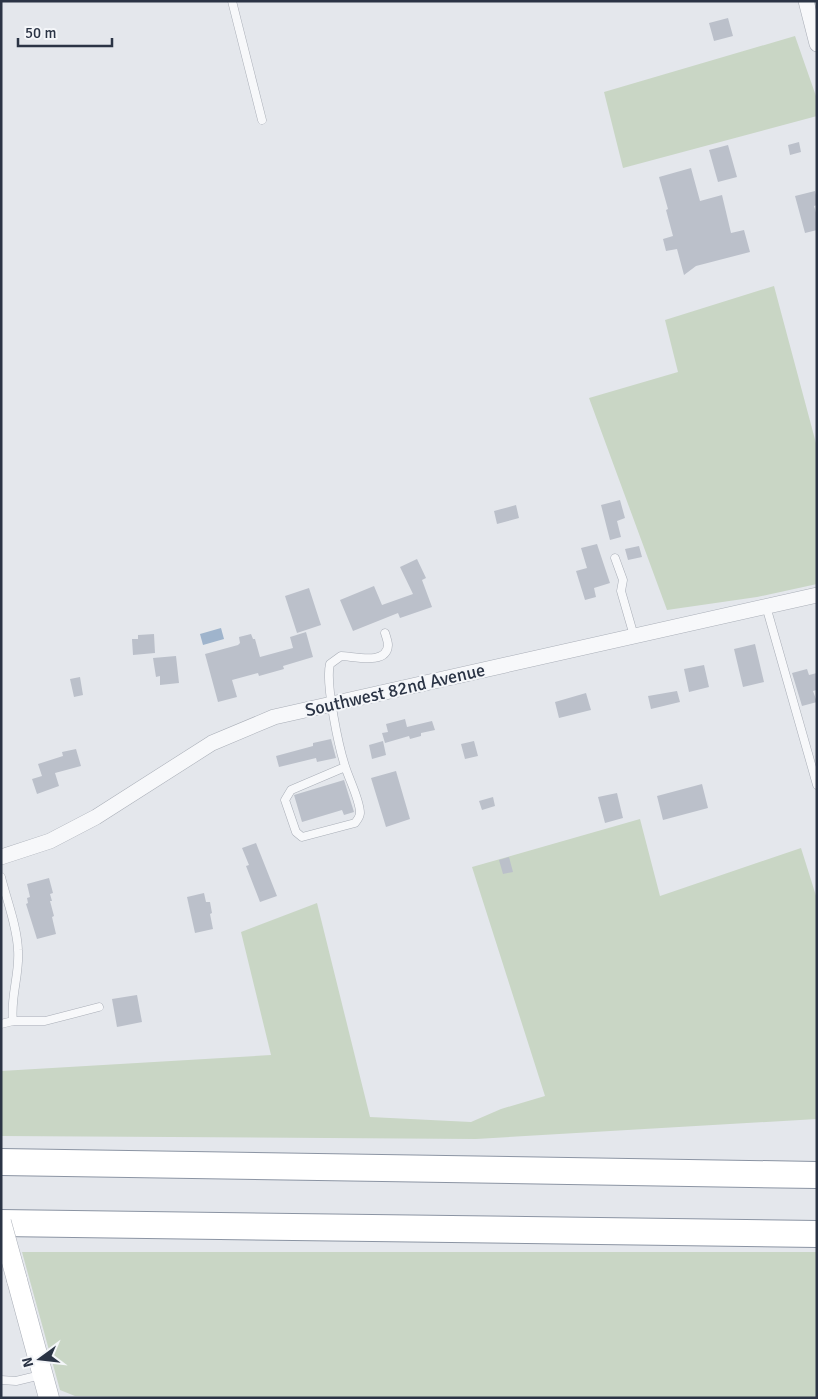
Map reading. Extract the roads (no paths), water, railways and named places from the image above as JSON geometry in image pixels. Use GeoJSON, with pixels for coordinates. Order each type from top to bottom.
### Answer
{"type":"FeatureCollection","features":[{"type":"Feature","properties":{"kind":"highway"},"geometry":{"type":"LineString","coordinates":[[1,1162],[817,1174]]}},
{"type":"Feature","properties":{"kind":"highway"},"geometry":{"type":"LineString","coordinates":[[1,1222],[817,1234]]}},
{"type":"Feature","properties":{"kind":"street"},"geometry":{"type":"LineString","coordinates":[[806,1],[817,44]]}},
{"type":"Feature","properties":{"kind":"street","name":"Southwest 82nd Avenue"},"geometry":{"type":"LineString","coordinates":[[1,857],[50,841],[96,817],[212,743],[274,717],[817,595]]}},
{"type":"Feature","properties":{"kind":"street"},"geometry":{"type":"LineString","coordinates":[[1,1222],[49,1398]]}},
{"type":"Feature","properties":{"kind":"lane"},"geometry":{"type":"LineString","coordinates":[[232,1],[262,120]]}},
{"type":"Feature","properties":{"kind":"lane"},"geometry":{"type":"LineString","coordinates":[[615,558],[623,580],[621,591],[634,636]]}},
{"type":"Feature","properties":{"kind":"lane"},"geometry":{"type":"LineString","coordinates":[[766,606],[817,785]]}},
{"type":"Feature","properties":{"kind":"lane"},"geometry":{"type":"LineString","coordinates":[[345,767],[291,790],[287,795],[285,800],[296,832],[300,836],[354,823],[359,818],[360,813],[357,801],[345,767],[332,704],[328,671],[330,664],[341,656],[365,659],[379,657],[388,646],[385,633]]}},
{"type":"Feature","properties":{"kind":"lane"},"geometry":{"type":"LineString","coordinates":[[1,877],[18,950],[17,971],[11,1008],[13,1021]]}},
{"type":"Feature","properties":{"kind":"lane"},"geometry":{"type":"LineString","coordinates":[[1,1024],[13,1021],[45,1021],[99,1007]]}},
{"type":"Feature","properties":{"kind":"lane"},"geometry":{"type":"LineString","coordinates":[[1,1380],[16,1381],[43,1374]]}},
{"type":"Feature","properties":{"kind":"water"},"geometry":{"type":"Polygon","coordinates":[[[221,628],[224,639],[203,645],[200,634],[221,628]]]}}]}
